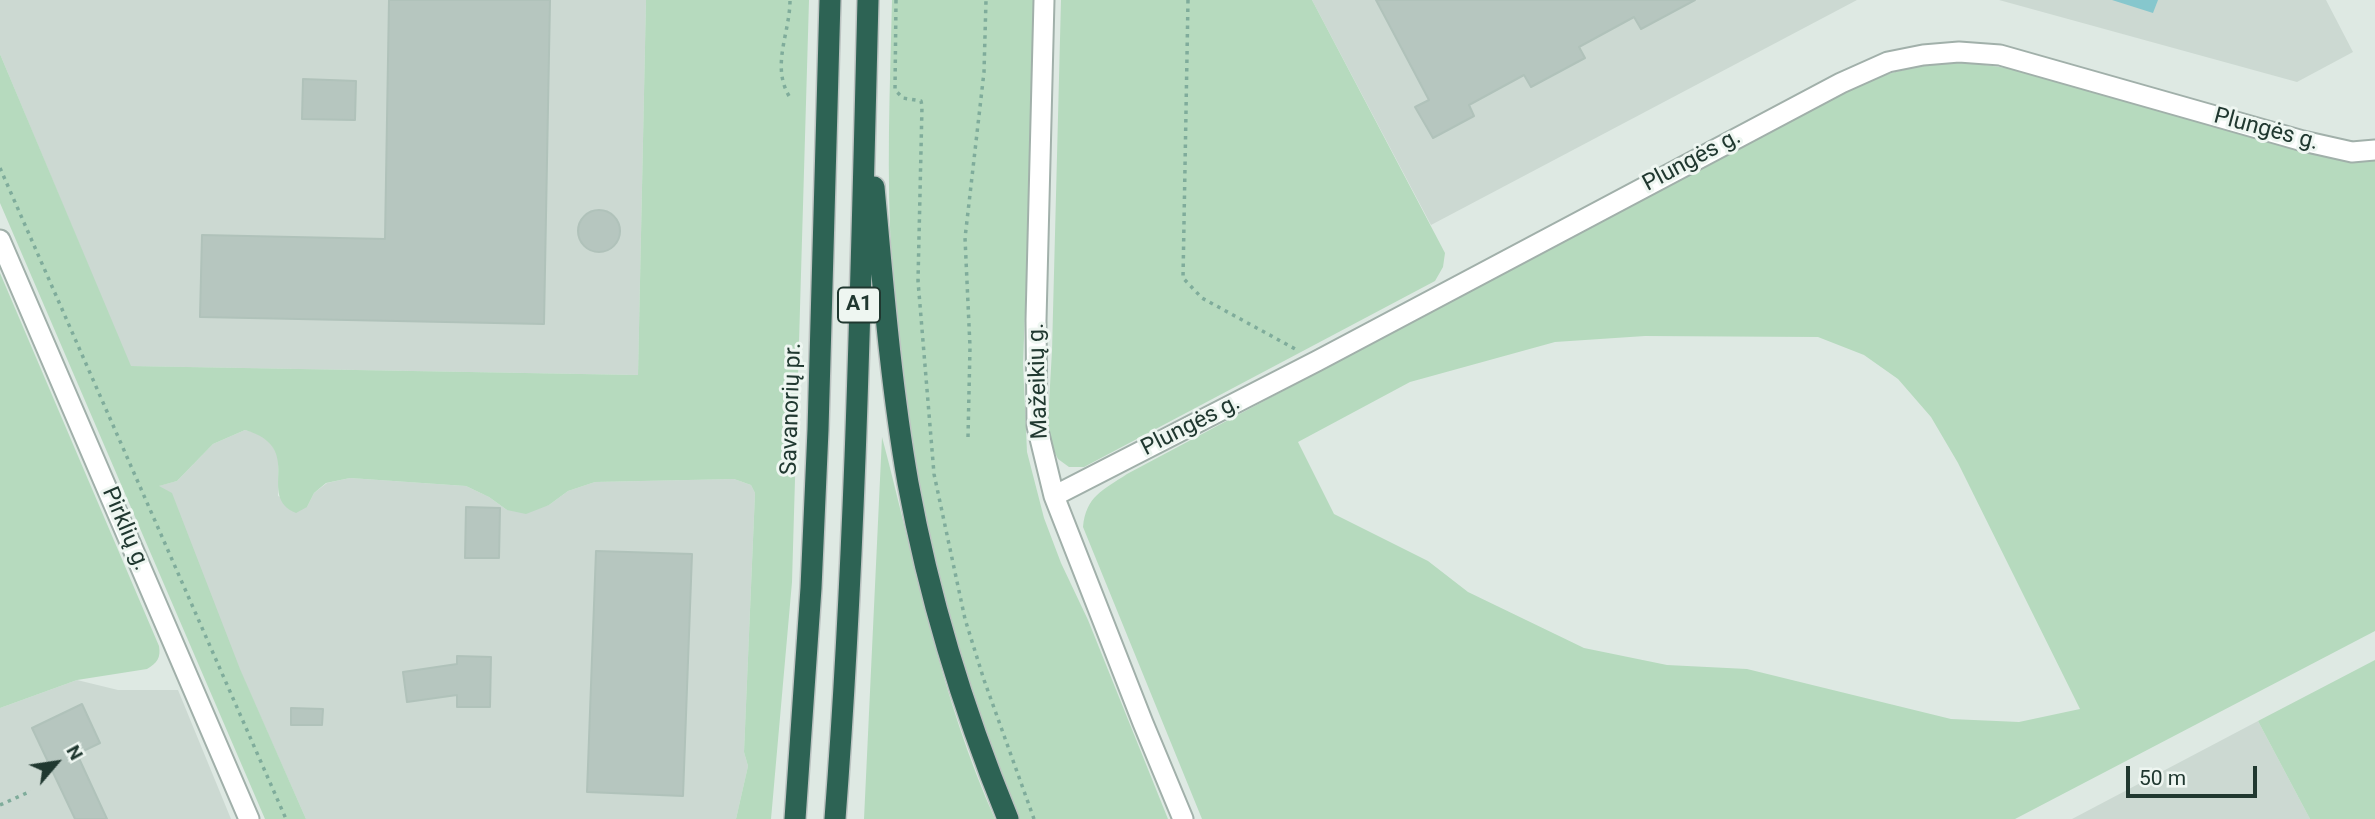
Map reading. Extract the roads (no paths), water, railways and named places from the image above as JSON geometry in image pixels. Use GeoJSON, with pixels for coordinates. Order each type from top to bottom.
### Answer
{"type":"FeatureCollection","features":[{"type":"Feature","properties":{"kind":"highway","name":"Savanorių pr."},"geometry":{"type":"LineString","coordinates":[[795,819],[811,588],[818,430],[830,0]]}},
{"type":"Feature","properties":{"kind":"highway","name":"A1"},"geometry":{"type":"LineString","coordinates":[[835,819],[844,710],[852,528],[868,0]]}},
{"type":"Feature","properties":{"kind":"highway"},"geometry":{"type":"LineString","coordinates":[[866,96],[885,306],[908,483],[956,676],[1008,819]]}},
{"type":"Feature","properties":{"kind":"street","name":"Mažeikių g."},"geometry":{"type":"LineString","coordinates":[[1044,0],[1035,396],[1037,426],[1054,496],[1143,723],[1184,819]]}},
{"type":"Feature","properties":{"kind":"street","name":"Plungės g."},"geometry":{"type":"LineString","coordinates":[[1054,496],[1317,361],[1841,83],[1888,62],[1959,52],[2000,55],[2303,141],[2352,152],[2375,150]]}},
{"type":"Feature","properties":{"kind":"street","name":"Pirklių g."},"geometry":{"type":"LineString","coordinates":[[0,240],[249,819]]}},
{"type":"Feature","properties":{"kind":"water"},"geometry":{"type":"Polygon","coordinates":[[[2112,0],[2158,0],[2153,13],[2112,0]]]}}]}
